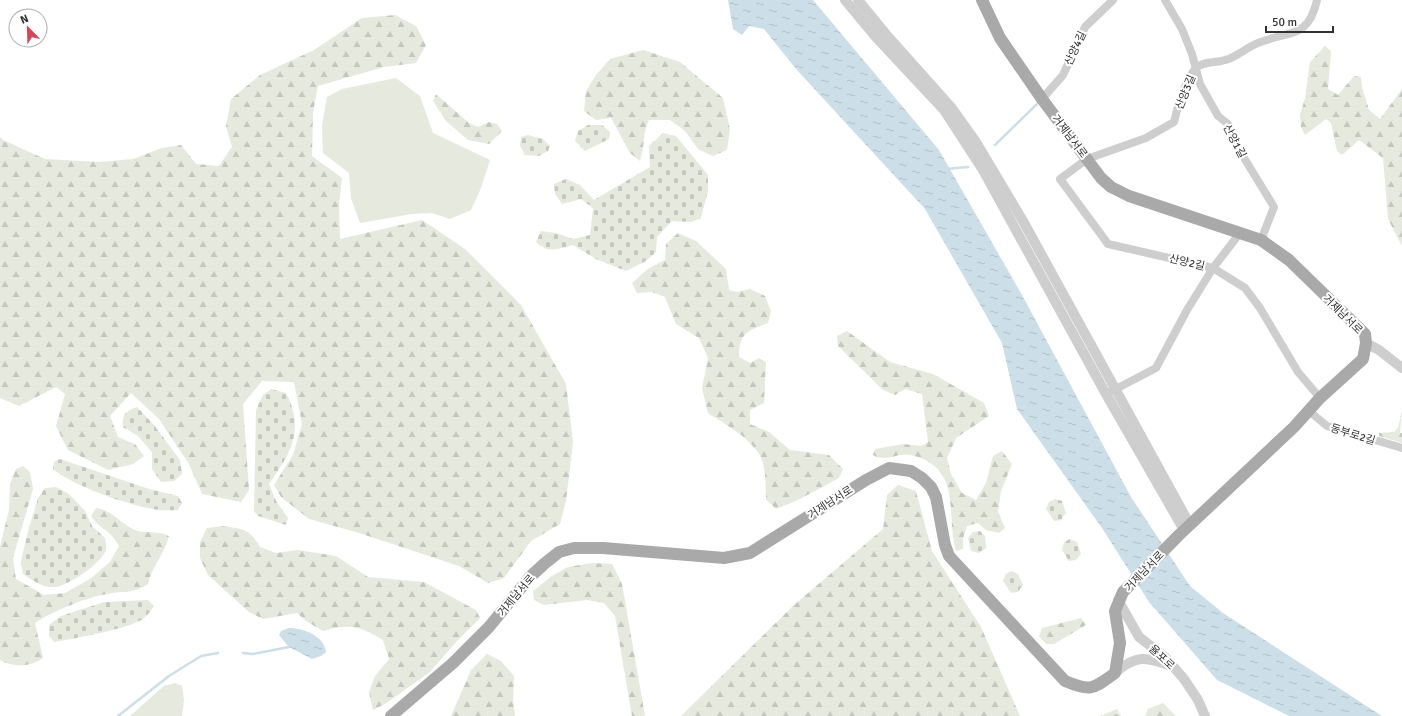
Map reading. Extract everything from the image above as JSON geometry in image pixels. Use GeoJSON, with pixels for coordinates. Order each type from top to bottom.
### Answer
{"type":"FeatureCollection","features":[{"type":"Feature","properties":{"kind":"main road","name":"거제남서로"},"geometry":{"type":"LineString","coordinates":[[391,716],[453,663],[489,627],[530,577],[559,552],[574,548],[603,548],[724,558],[750,553],[866,480],[889,468],[911,471],[922,478],[930,486],[936,497],[945,545],[949,556],[1065,681],[1082,689],[1097,686],[1115,673],[1120,643],[1115,611],[1120,596],[1183,532],[1309,412],[1320,398],[1363,359],[1366,343],[1365,334],[1289,260],[1261,240],[1129,196],[1111,187],[1101,178],[1042,99],[1000,38],[982,0]]}},
{"type":"Feature","properties":{"kind":"street"},"geometry":{"type":"LineString","coordinates":[[845,0],[875,36],[944,110],[983,170],[1111,391],[1161,490],[1161,499],[1183,532]]}},
{"type":"Feature","properties":{"kind":"street"},"geometry":{"type":"LineString","coordinates":[[858,0],[885,33],[951,107],[976,142],[1023,220],[1183,532]]}},
{"type":"Feature","properties":{"kind":"street","name":"산양4길"},"geometry":{"type":"LineString","coordinates":[[1042,99],[1063,75],[1086,27],[1113,0]]}},
{"type":"Feature","properties":{"kind":"street","name":"산양1길"},"geometry":{"type":"LineString","coordinates":[[1165,0],[1182,29],[1192,54],[1200,84],[1218,116],[1228,124],[1241,153],[1274,207],[1261,240]]}},
{"type":"Feature","properties":{"kind":"street","name":"산양3길"},"geometry":{"type":"LineString","coordinates":[[1088,159],[1146,138],[1174,122],[1178,106],[1195,69],[1201,64],[1226,60],[1257,43],[1299,31],[1307,25],[1313,15],[1317,0]]}},
{"type":"Feature","properties":{"kind":"street","name":"산양2길"},"geometry":{"type":"LineString","coordinates":[[1088,159],[1060,179],[1108,244],[1213,268],[1245,288],[1260,308],[1298,372],[1320,398]]}},
{"type":"Feature","properties":{"kind":"street"},"geometry":{"type":"LineString","coordinates":[[1111,391],[1156,368],[1187,310],[1213,268],[1240,233]]}},
{"type":"Feature","properties":{"kind":"street"},"geometry":{"type":"LineString","coordinates":[[1366,343],[1379,350],[1402,368]]}},
{"type":"Feature","properties":{"kind":"street","name":"동부로2길"},"geometry":{"type":"LineString","coordinates":[[1309,412],[1327,426],[1402,448]]}},
{"type":"Feature","properties":{"kind":"street","name":"율포로"},"geometry":{"type":"LineString","coordinates":[[1120,596],[1139,637],[1165,657],[1198,700],[1205,716]]}},
{"type":"Feature","properties":{"kind":"street"},"geometry":{"type":"LineString","coordinates":[[1115,673],[1128,662],[1140,658],[1156,660],[1174,668]]}},
{"type":"Feature","properties":{"kind":"green space"},"geometry":{"type":"Polygon","coordinates":[[[395,15],[416,26],[426,45],[416,63],[384,67],[318,86],[313,112],[312,156],[342,178],[339,204],[340,239],[422,220],[465,249],[521,305],[566,384],[573,442],[566,501],[560,524],[531,541],[504,578],[488,583],[459,566],[359,533],[309,519],[281,497],[274,485],[293,455],[302,424],[294,382],[262,381],[243,404],[249,490],[241,502],[202,494],[189,464],[159,419],[131,393],[110,416],[118,437],[135,444],[144,456],[133,464],[108,470],[68,450],[56,426],[65,394],[56,387],[19,406],[0,398],[0,137],[3,140],[45,159],[99,162],[133,159],[162,148],[181,145],[196,164],[219,166],[232,147],[226,126],[231,99],[260,75],[314,50],[362,18],[395,15]]]}},
{"type":"Feature","properties":{"kind":"green space"},"geometry":{"type":"Polygon","coordinates":[[[1325,46],[1331,51],[1328,89],[1338,95],[1354,76],[1361,77],[1362,87],[1369,110],[1380,119],[1402,89],[1402,246],[1388,219],[1383,158],[1359,140],[1342,155],[1337,151],[1331,123],[1326,119],[1305,135],[1301,127],[1300,115],[1305,98],[1310,62],[1325,46]]]}},
{"type":"Feature","properties":{"kind":"green space"},"geometry":{"type":"Polygon","coordinates":[[[643,50],[680,62],[723,98],[730,129],[727,150],[713,156],[698,149],[685,131],[670,120],[649,120],[645,130],[643,151],[640,161],[630,153],[611,118],[596,120],[584,111],[586,91],[596,75],[610,59],[643,50]]]}},
{"type":"Feature","properties":{"kind":"green space"},"geometry":{"type":"Polygon","coordinates":[[[396,78],[420,96],[433,133],[490,160],[481,188],[471,210],[450,219],[432,213],[412,214],[360,223],[351,198],[349,173],[323,153],[322,125],[327,97],[342,89],[396,78]]]}},
{"type":"Feature","properties":{"kind":"green space"},"geometry":{"type":"Polygon","coordinates":[[[436,94],[469,123],[478,127],[489,122],[497,124],[502,131],[489,144],[468,140],[446,121],[433,101],[436,94]]]}},
{"type":"Feature","properties":{"kind":"green space"},"geometry":{"type":"Polygon","coordinates":[[[588,125],[602,125],[610,132],[609,139],[585,151],[575,141],[578,131],[588,125]]]}},
{"type":"Feature","properties":{"kind":"green space"},"geometry":{"type":"Polygon","coordinates":[[[663,133],[676,136],[708,175],[708,191],[701,218],[691,222],[672,221],[657,237],[656,252],[646,261],[626,271],[596,259],[573,245],[553,250],[540,246],[536,242],[541,231],[556,233],[573,239],[590,235],[593,208],[581,199],[562,204],[555,194],[554,184],[566,179],[580,185],[594,200],[650,167],[649,146],[663,133]]]}},
{"type":"Feature","properties":{"kind":"green space"},"geometry":{"type":"Polygon","coordinates":[[[528,135],[543,139],[550,146],[548,151],[539,156],[525,155],[520,146],[521,137],[528,135]]]}},
{"type":"Feature","properties":{"kind":"green space"},"geometry":{"type":"Polygon","coordinates":[[[678,233],[696,241],[726,269],[729,290],[737,292],[750,289],[765,296],[771,311],[768,323],[755,328],[746,334],[739,349],[739,357],[750,363],[759,358],[766,362],[764,403],[750,410],[750,424],[769,432],[790,450],[829,455],[843,469],[839,478],[798,500],[776,509],[766,499],[766,481],[760,455],[741,435],[708,413],[702,388],[708,358],[699,338],[676,324],[665,297],[652,292],[637,293],[632,283],[649,268],[665,260],[666,244],[678,233]]]}},
{"type":"Feature","properties":{"kind":"green space"},"geometry":{"type":"Polygon","coordinates":[[[847,331],[890,362],[933,374],[984,403],[989,416],[956,438],[947,458],[951,474],[962,493],[976,500],[986,483],[993,456],[1002,451],[1012,464],[1001,491],[998,511],[1005,528],[999,533],[986,530],[978,523],[967,526],[963,539],[963,549],[956,551],[953,537],[949,494],[946,481],[939,470],[928,461],[911,455],[906,454],[883,458],[873,455],[875,449],[903,444],[921,446],[928,442],[922,394],[905,389],[895,395],[883,390],[838,346],[837,336],[847,331]]]}},
{"type":"Feature","properties":{"kind":"green space"},"geometry":{"type":"Polygon","coordinates":[[[271,389],[286,393],[292,406],[294,418],[295,430],[293,441],[284,462],[269,484],[276,501],[288,518],[286,525],[258,516],[254,511],[256,410],[263,395],[271,389]]]}},
{"type":"Feature","properties":{"kind":"green space"},"geometry":{"type":"Polygon","coordinates":[[[137,407],[154,425],[180,460],[182,474],[174,481],[161,482],[152,469],[152,452],[138,436],[123,427],[124,416],[130,410],[137,407]]]}},
{"type":"Feature","properties":{"kind":"green space"},"geometry":{"type":"Polygon","coordinates":[[[1402,411],[1400,433],[1402,433],[1402,443],[1379,436],[1379,433],[1394,432],[1398,428],[1402,411]]]}},
{"type":"Feature","properties":{"kind":"green space"},"geometry":{"type":"Polygon","coordinates":[[[60,459],[149,489],[178,496],[182,503],[178,510],[159,510],[142,507],[100,494],[74,482],[53,469],[54,462],[60,459]]]}},
{"type":"Feature","properties":{"kind":"green space"},"geometry":{"type":"Polygon","coordinates":[[[23,466],[30,472],[33,489],[13,558],[16,579],[44,595],[65,593],[90,579],[110,562],[119,546],[116,540],[98,525],[91,516],[96,508],[107,511],[135,530],[160,533],[169,536],[165,548],[152,571],[148,584],[137,590],[113,593],[80,602],[50,614],[35,623],[43,658],[27,665],[16,665],[5,663],[0,660],[0,546],[9,510],[10,484],[16,469],[23,466]]]}},
{"type":"Feature","properties":{"kind":"green space"},"geometry":{"type":"Polygon","coordinates":[[[898,485],[916,491],[932,551],[981,627],[1020,716],[681,716],[794,605],[883,529],[887,495],[898,485]]]}},
{"type":"Feature","properties":{"kind":"green space"},"geometry":{"type":"Polygon","coordinates":[[[56,487],[69,494],[85,511],[92,526],[105,538],[106,550],[98,561],[75,579],[60,586],[50,587],[37,583],[23,574],[21,561],[38,498],[45,488],[56,487]]]}},
{"type":"Feature","properties":{"kind":"green space"},"geometry":{"type":"Polygon","coordinates":[[[1055,499],[1062,501],[1066,513],[1061,520],[1054,521],[1046,509],[1049,502],[1055,499]]]}},
{"type":"Feature","properties":{"kind":"green space"},"geometry":{"type":"Polygon","coordinates":[[[222,526],[245,530],[252,536],[260,547],[276,553],[298,550],[336,556],[368,577],[424,582],[476,610],[480,618],[456,642],[430,672],[385,704],[373,710],[369,692],[375,676],[389,659],[383,640],[354,627],[340,627],[323,631],[306,621],[297,613],[263,619],[249,612],[208,575],[200,558],[200,542],[207,528],[222,526]]]}},
{"type":"Feature","properties":{"kind":"green space"},"geometry":{"type":"Polygon","coordinates":[[[980,531],[985,536],[986,548],[979,553],[971,551],[968,538],[973,532],[980,531]]]}},
{"type":"Feature","properties":{"kind":"green space"},"geometry":{"type":"Polygon","coordinates":[[[1070,539],[1077,542],[1081,554],[1076,560],[1069,561],[1062,550],[1064,542],[1070,539]]]}},
{"type":"Feature","properties":{"kind":"green space"},"geometry":{"type":"Polygon","coordinates":[[[593,563],[612,564],[622,584],[645,716],[632,716],[615,616],[604,603],[587,600],[544,605],[534,600],[533,591],[552,576],[568,567],[593,563]]]}},
{"type":"Feature","properties":{"kind":"green space"},"geometry":{"type":"Polygon","coordinates":[[[1011,571],[1018,574],[1023,585],[1018,592],[1011,593],[1003,581],[1006,574],[1011,571]]]}},
{"type":"Feature","properties":{"kind":"green space"},"geometry":{"type":"Polygon","coordinates":[[[148,600],[154,606],[144,618],[128,626],[102,633],[54,642],[49,636],[49,625],[61,616],[104,602],[148,600]]]}},
{"type":"Feature","properties":{"kind":"green space"},"geometry":{"type":"Polygon","coordinates":[[[1081,618],[1086,625],[1054,644],[1046,644],[1039,636],[1042,628],[1081,618]]]}},
{"type":"Feature","properties":{"kind":"green space"},"geometry":{"type":"Polygon","coordinates":[[[487,654],[501,661],[514,676],[513,701],[515,716],[451,716],[471,670],[487,654]]]}},
{"type":"Feature","properties":{"kind":"green space"},"geometry":{"type":"Polygon","coordinates":[[[175,683],[182,686],[184,700],[182,716],[130,716],[164,686],[175,683]]]}},
{"type":"Feature","properties":{"kind":"green space"},"geometry":{"type":"Polygon","coordinates":[[[1163,703],[1176,716],[1145,716],[1148,709],[1163,703]]]}},
{"type":"Feature","properties":{"kind":"green space"},"geometry":{"type":"Polygon","coordinates":[[[1117,709],[1121,716],[1100,716],[1117,709]]]}},
{"type":"Feature","properties":{"kind":"water"},"geometry":{"type":"Polygon","coordinates":[[[728,0],[813,0],[939,150],[1022,295],[1131,497],[1190,586],[1223,613],[1382,716],[1289,716],[1217,680],[1149,602],[1102,528],[1017,409],[1002,343],[925,209],[796,69],[764,29],[749,26],[742,35],[733,29],[728,0]]]}},
{"type":"Feature","properties":{"kind":"water"},"geometry":{"type":"Polygon","coordinates":[[[289,628],[307,631],[317,637],[324,646],[326,652],[321,656],[312,659],[289,647],[279,635],[281,631],[289,628]]]}},
{"type":"Feature","properties":{"kind":"waterway"},"geometry":{"type":"LineString","coordinates":[[995,145],[1039,102]]}},
{"type":"Feature","properties":{"kind":"waterway"},"geometry":{"type":"LineString","coordinates":[[946,169],[968,167]]}},
{"type":"Feature","properties":{"kind":"waterway"},"geometry":{"type":"LineString","coordinates":[[243,653],[253,654],[289,647]]}},
{"type":"Feature","properties":{"kind":"waterway"},"geometry":{"type":"LineString","coordinates":[[118,716],[169,676],[201,656],[218,653]]}}]}
